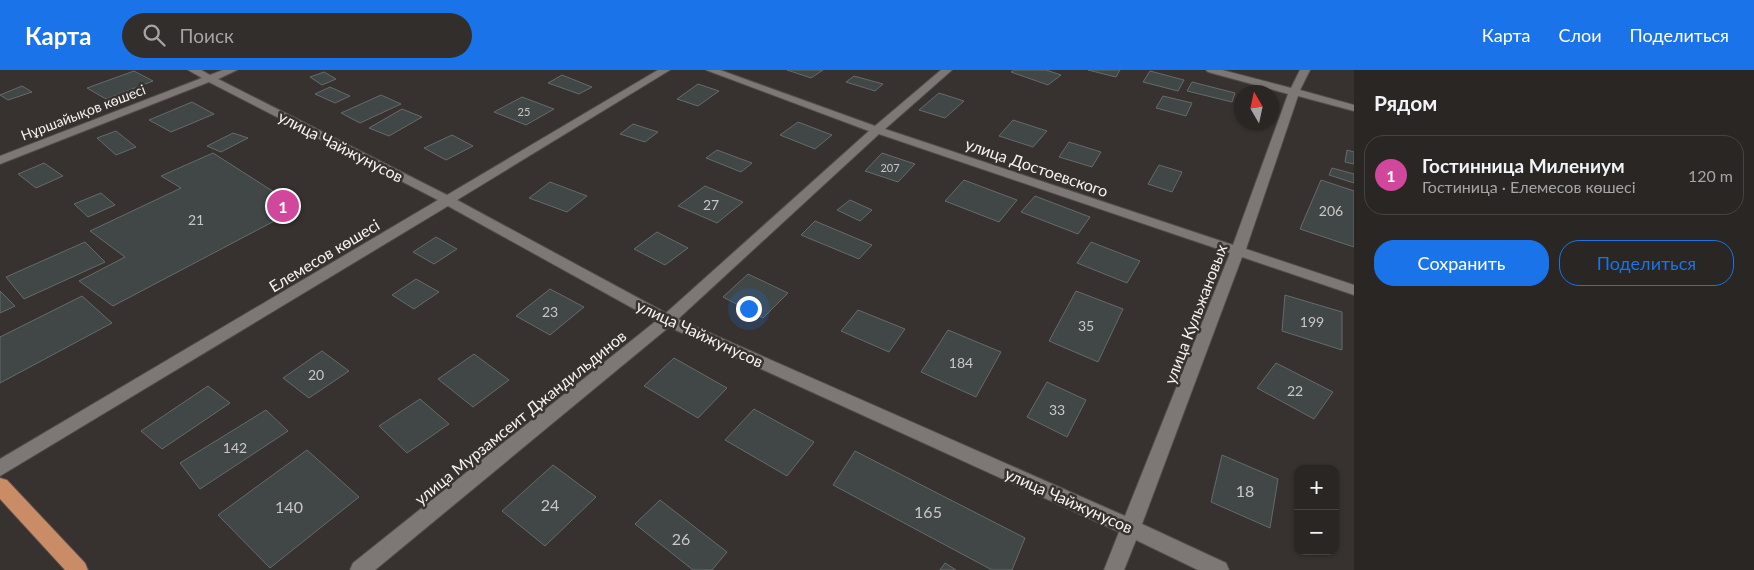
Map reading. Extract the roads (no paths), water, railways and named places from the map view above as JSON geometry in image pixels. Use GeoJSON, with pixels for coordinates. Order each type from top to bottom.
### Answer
{"type":"FeatureCollection","features":[{"type":"Feature","properties":{"kind":"main road"},"geometry":{"type":"LineString","coordinates":[[0,486],[78,570]]}},
{"type":"Feature","properties":{"kind":"street","name":"улица Чайжунусов"},"geometry":{"type":"LineString","coordinates":[[193,70],[449,201],[667,320],[1131,528],[1219,570]]}},
{"type":"Feature","properties":{"kind":"street","name":"Нұршайықов көшесі"},"geometry":{"type":"LineString","coordinates":[[0,160],[232,70]]}},
{"type":"Feature","properties":{"kind":"street","name":"Елемесов көшесі"},"geometry":{"type":"LineString","coordinates":[[0,468],[665,70]]}},
{"type":"Feature","properties":{"kind":"street","name":"улица Достоевского"},"geometry":{"type":"LineString","coordinates":[[712,70],[877,130],[1354,290]]}},
{"type":"Feature","properties":{"kind":"street","name":"улица Мурзамсеит Джандильдинов"},"geometry":{"type":"LineString","coordinates":[[360,570],[667,320],[877,130],[947,70]]}},
{"type":"Feature","properties":{"kind":"street"},"geometry":{"type":"LineString","coordinates":[[1211,70],[1354,108]]}},
{"type":"Feature","properties":{"kind":"street","name":"улица Кульжановых"},"geometry":{"type":"LineString","coordinates":[[1114,570],[1238,251],[1294,92],[1305,70]]}},
{"type":"Feature","properties":{"kind":"place","name":"Гостинница Милениум"},"geometry":{"type":"Point","coordinates":[283,206]}}]}
